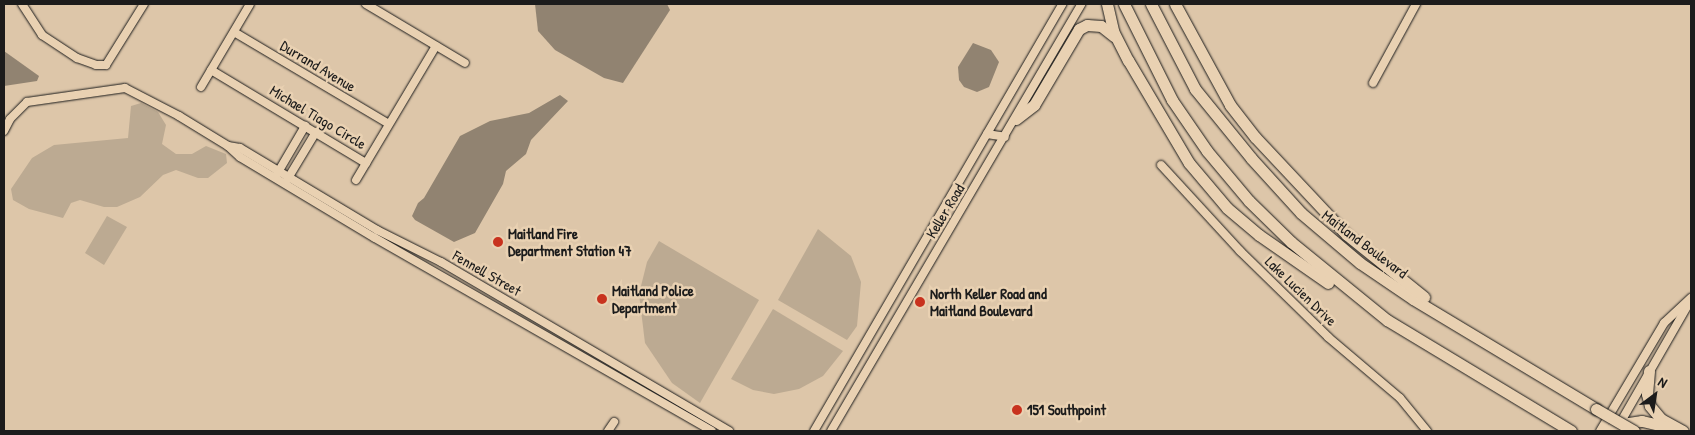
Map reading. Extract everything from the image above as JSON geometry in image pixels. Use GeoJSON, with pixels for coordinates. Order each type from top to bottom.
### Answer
{"type":"FeatureCollection","features":[{"type":"Feature","properties":{"kind":"highway"},"geometry":{"type":"LineString","coordinates":[[1107,4],[1116,38],[1185,156],[1227,208],[1294,262],[1570,431]]}},
{"type":"Feature","properties":{"kind":"highway"},"geometry":{"type":"LineString","coordinates":[[1124,4],[1145,49],[1177,108],[1207,151],[1249,201],[1290,242],[1364,304]]}},
{"type":"Feature","properties":{"kind":"highway","name":"Maitland Boulevard"},"geometry":{"type":"LineString","coordinates":[[1151,4],[1195,89],[1251,158],[1301,213],[1360,263],[1479,339],[1634,431]]}},
{"type":"Feature","properties":{"kind":"highway"},"geometry":{"type":"LineString","coordinates":[[1175,4],[1230,105],[1279,164],[1380,264],[1479,339]]}},
{"type":"Feature","properties":{"kind":"highway"},"geometry":{"type":"LineString","coordinates":[[1016,119],[1034,105],[1079,29],[1087,25],[1101,26],[1116,38]]}},
{"type":"Feature","properties":{"kind":"highway"},"geometry":{"type":"LineString","coordinates":[[1649,371],[1647,394],[1650,406],[1661,419],[1684,431]]}},
{"type":"Feature","properties":{"kind":"highway"},"geometry":{"type":"LineString","coordinates":[[1611,414],[1610,430],[1653,422],[1675,431]]}},
{"type":"Feature","properties":{"kind":"street"},"geometry":{"type":"LineString","coordinates":[[22,4],[42,34],[85,62],[106,65],[144,4]]}},
{"type":"Feature","properties":{"kind":"street"},"geometry":{"type":"LineString","coordinates":[[201,87],[250,4]]}},
{"type":"Feature","properties":{"kind":"street"},"geometry":{"type":"LineString","coordinates":[[366,4],[465,63]]}},
{"type":"Feature","properties":{"kind":"street","name":"Keller Road"},"geometry":{"type":"LineString","coordinates":[[814,431],[1063,4]]}},
{"type":"Feature","properties":{"kind":"street","name":"Keller Road"},"geometry":{"type":"LineString","coordinates":[[830,431],[1016,119],[1082,4]]}},
{"type":"Feature","properties":{"kind":"street"},"geometry":{"type":"LineString","coordinates":[[1373,83],[1416,4]]}},
{"type":"Feature","properties":{"kind":"street","name":"Durrand Avenue"},"geometry":{"type":"LineString","coordinates":[[234,32],[389,124]]}},
{"type":"Feature","properties":{"kind":"street","name":"Michael Tiago Circle"},"geometry":{"type":"LineString","coordinates":[[211,70],[366,163],[436,46]]}},
{"type":"Feature","properties":{"kind":"street","name":"Fennell Street"},"geometry":{"type":"LineString","coordinates":[[4,131],[10,119],[27,102],[71,98],[124,88],[228,146],[240,157],[276,174],[377,230],[441,262],[729,431]]}},
{"type":"Feature","properties":{"kind":"street"},"geometry":{"type":"LineString","coordinates":[[993,123],[1005,137]]}},
{"type":"Feature","properties":{"kind":"street"},"geometry":{"type":"LineString","coordinates":[[276,174],[306,126]]}},
{"type":"Feature","properties":{"kind":"street"},"geometry":{"type":"LineString","coordinates":[[287,180],[316,132]]}},
{"type":"Feature","properties":{"kind":"street"},"geometry":{"type":"LineString","coordinates":[[987,134],[1005,137]]}},
{"type":"Feature","properties":{"kind":"street"},"geometry":{"type":"LineString","coordinates":[[294,146],[304,152]]}},
{"type":"Feature","properties":{"kind":"street"},"geometry":{"type":"LineString","coordinates":[[356,180],[366,163]]}},
{"type":"Feature","properties":{"kind":"street","name":"Lake Lucien Drive"},"geometry":{"type":"LineString","coordinates":[[1161,165],[1240,252],[1328,337],[1400,398],[1427,431]]}},
{"type":"Feature","properties":{"kind":"street","name":"Fennell Street"},"geometry":{"type":"LineString","coordinates":[[287,180],[436,270],[712,431]]}},
{"type":"Feature","properties":{"kind":"street"},"geometry":{"type":"LineString","coordinates":[[436,270],[441,262]]}},
{"type":"Feature","properties":{"kind":"street"},"geometry":{"type":"LineString","coordinates":[[908,267],[922,275]]}},
{"type":"Feature","properties":{"kind":"street"},"geometry":{"type":"LineString","coordinates":[[452,279],[457,272]]}},
{"type":"Feature","properties":{"kind":"street"},"geometry":{"type":"LineString","coordinates":[[1610,430],[1649,371],[1691,299]]}},
{"type":"Feature","properties":{"kind":"street"},"geometry":{"type":"LineString","coordinates":[[1611,414],[1664,323],[1691,299]]}},
{"type":"Feature","properties":{"kind":"street"},"geometry":{"type":"LineString","coordinates":[[564,344],[568,337]]}},
{"type":"Feature","properties":{"kind":"street"},"geometry":{"type":"LineString","coordinates":[[608,431],[614,422]]}},
{"type":"Feature","properties":{"kind":"shaded area"},"geometry":{"type":"Polygon","coordinates":[[[535,4],[667,4],[670,10],[623,83],[604,78],[555,50],[538,31],[535,4]]]}},
{"type":"Feature","properties":{"kind":"shaded area"},"geometry":{"type":"Polygon","coordinates":[[[973,43],[991,50],[999,62],[989,87],[977,92],[964,87],[959,80],[958,67],[973,43]]]}},
{"type":"Feature","properties":{"kind":"shaded area"},"geometry":{"type":"Polygon","coordinates":[[[4,51],[39,76],[37,81],[4,86],[4,51]]]}},
{"type":"Feature","properties":{"kind":"shaded area"},"geometry":{"type":"Polygon","coordinates":[[[560,95],[568,101],[531,140],[526,154],[506,171],[503,184],[475,233],[454,242],[415,220],[412,216],[418,203],[424,198],[460,136],[490,121],[529,113],[560,95]]]}},
{"type":"Feature","properties":{"kind":"shaded area"},"geometry":{"type":"Polygon","coordinates":[[[141,103],[158,112],[166,125],[162,144],[176,154],[192,154],[206,146],[226,154],[227,163],[208,178],[198,178],[176,170],[163,175],[140,197],[117,207],[104,207],[80,200],[71,203],[63,218],[29,209],[13,200],[11,189],[32,158],[54,145],[128,138],[131,106],[141,103]]]}},
{"type":"Feature","properties":{"kind":"shaded area"},"geometry":{"type":"Polygon","coordinates":[[[107,216],[127,227],[104,265],[85,253],[107,216]]]}},
{"type":"Feature","properties":{"kind":"shaded area"},"geometry":{"type":"Polygon","coordinates":[[[818,229],[851,256],[861,282],[857,326],[847,340],[778,300],[818,229]]]}},
{"type":"Feature","properties":{"kind":"shaded area"},"geometry":{"type":"Polygon","coordinates":[[[659,241],[759,300],[700,403],[672,383],[645,343],[639,294],[647,262],[659,241]]]}},
{"type":"Feature","properties":{"kind":"shaded area"},"geometry":{"type":"Polygon","coordinates":[[[773,309],[843,351],[823,376],[799,389],[774,394],[753,390],[731,379],[773,309]]]}},
{"type":"Feature","properties":{"kind":"place","name":"Maitland Fire Department Station 47"},"geometry":{"type":"Point","coordinates":[498,242]}},
{"type":"Feature","properties":{"kind":"place","name":"Maitland Police Department"},"geometry":{"type":"Point","coordinates":[602,299]}},
{"type":"Feature","properties":{"kind":"place","name":"North Keller Road and Maitland Boulevard"},"geometry":{"type":"Point","coordinates":[920,302]}},
{"type":"Feature","properties":{"kind":"place","name":"151 Southpoint"},"geometry":{"type":"Point","coordinates":[1017,410]}}]}
